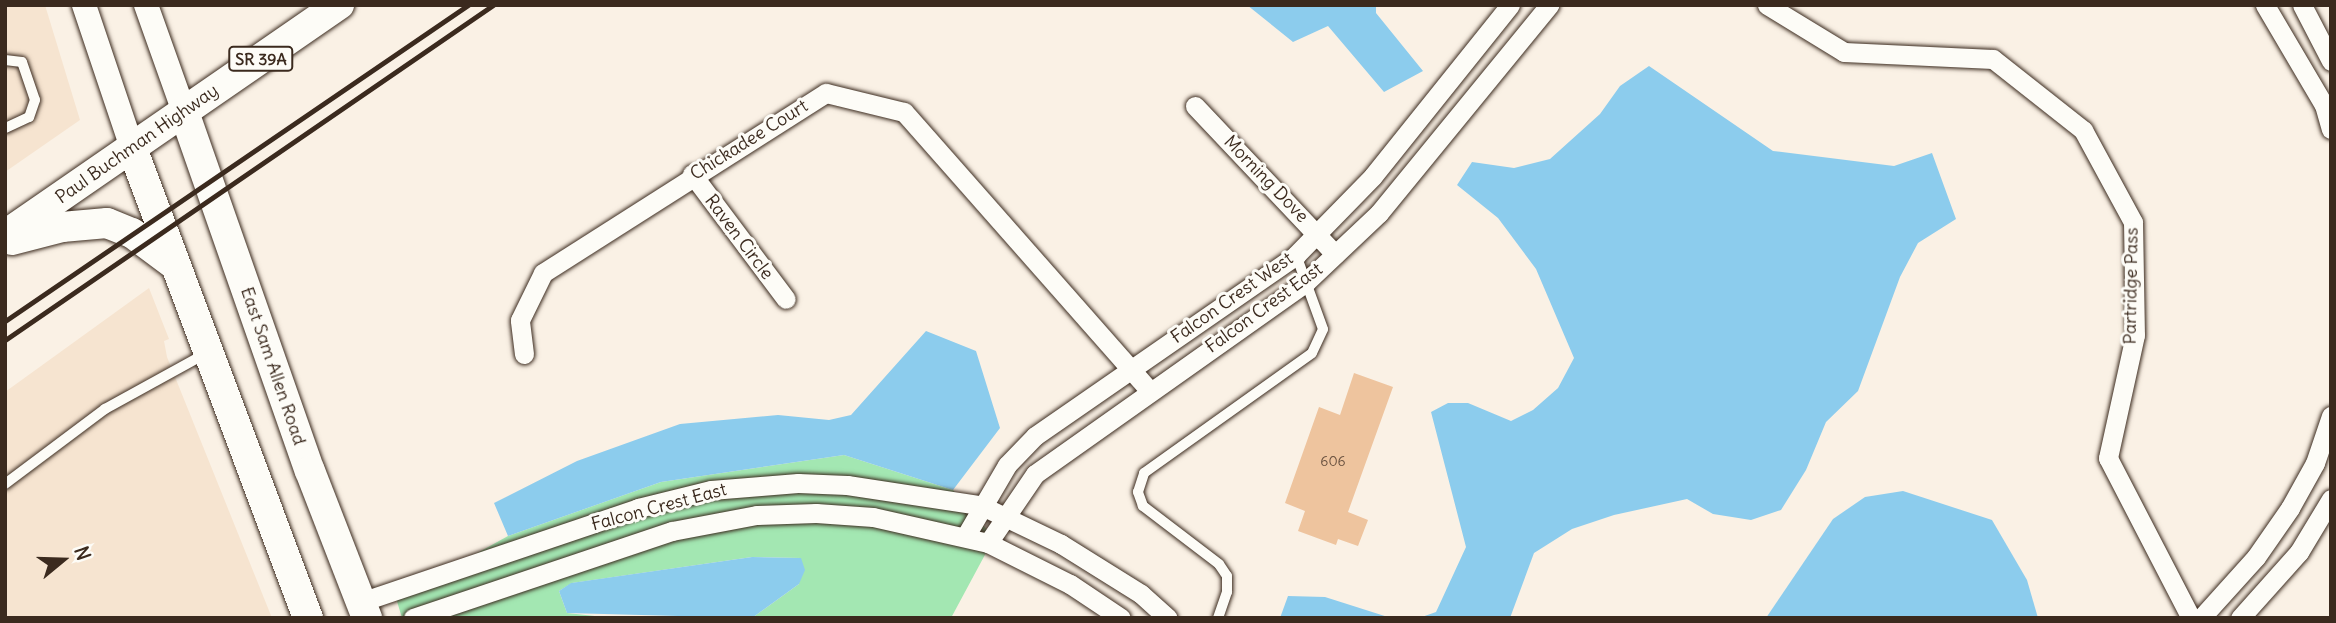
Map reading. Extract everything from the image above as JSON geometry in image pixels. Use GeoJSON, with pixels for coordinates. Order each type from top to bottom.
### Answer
{"type":"FeatureCollection","features":[{"type":"Feature","properties":{"kind":"main road","name":"Paul Buchman Highway"},"geometry":{"type":"LineString","coordinates":[[5,235],[339,5]]}},
{"type":"Feature","properties":{"kind":"main road","name":"East Sam Allen Road"},"geometry":{"type":"LineString","coordinates":[[184,112],[310,471],[364,610]]}},
{"type":"Feature","properties":{"kind":"main road"},"geometry":{"type":"LineString","coordinates":[[132,148],[308,618]]}},
{"type":"Feature","properties":{"kind":"main road"},"geometry":{"type":"LineString","coordinates":[[5,242],[62,227],[107,223],[132,233],[175,265]]}},
{"type":"Feature","properties":{"kind":"street"},"geometry":{"type":"LineString","coordinates":[[84,5],[132,148]]}},
{"type":"Feature","properties":{"kind":"street"},"geometry":{"type":"LineString","coordinates":[[146,5],[184,112]]}},
{"type":"Feature","properties":{"kind":"street","name":"Falcon Crest East"},"geometry":{"type":"LineString","coordinates":[[988,543],[1035,474],[1306,282],[1379,213],[1549,5]]}},
{"type":"Feature","properties":{"kind":"street","name":"Partridge Pass"},"geometry":{"type":"LineString","coordinates":[[1767,5],[1844,52],[1993,60],[2083,130],[2133,222],[2135,335],[2108,458],[2191,618]]}},
{"type":"Feature","properties":{"kind":"street"},"geometry":{"type":"LineString","coordinates":[[2265,5],[2324,105],[2331,129]]}},
{"type":"Feature","properties":{"kind":"street"},"geometry":{"type":"LineString","coordinates":[[2302,5],[2331,61]]}},
{"type":"Feature","properties":{"kind":"street"},"geometry":{"type":"LineString","coordinates":[[1508,8],[1530,27]]}},
{"type":"Feature","properties":{"kind":"street","name":"Falcon Crest West"},"geometry":{"type":"LineString","coordinates":[[965,537],[980,505],[1007,465],[1035,436],[1296,255],[1373,176],[1508,8]]}},
{"type":"Feature","properties":{"kind":"street","name":"Chickadee Court"},"geometry":{"type":"LineString","coordinates":[[524,354],[520,320],[543,274],[692,174],[826,93],[904,112],[1132,367],[1150,391]]}},
{"type":"Feature","properties":{"kind":"street","name":"Morning Dove"},"geometry":{"type":"LineString","coordinates":[[1195,106],[1335,254]]}},
{"type":"Feature","properties":{"kind":"street","name":"Raven Circle"},"geometry":{"type":"LineString","coordinates":[[692,174],[786,299]]}},
{"type":"Feature","properties":{"kind":"street"},"geometry":{"type":"LineString","coordinates":[[2202,618],[2256,557],[2290,508],[2315,463],[2331,416]]}},
{"type":"Feature","properties":{"kind":"street","name":"Falcon Crest East"},"geometry":{"type":"LineString","coordinates":[[364,610],[667,501],[711,490],[798,482],[847,485],[980,505],[1073,551],[1141,594],[1168,618]]}},
{"type":"Feature","properties":{"kind":"street"},"geometry":{"type":"LineString","coordinates":[[2240,618],[2299,552],[2331,499]]}},
{"type":"Feature","properties":{"kind":"street"},"geometry":{"type":"LineString","coordinates":[[667,501],[672,531]]}},
{"type":"Feature","properties":{"kind":"street","name":"Falcon Crest East"},"geometry":{"type":"LineString","coordinates":[[413,618],[672,531],[757,515],[816,513],[873,517],[988,543],[1070,584],[1121,618]]}},
{"type":"Feature","properties":{"kind":"lane"},"geometry":{"type":"LineString","coordinates":[[5,60],[22,62],[35,100],[29,117],[5,128]]}},
{"type":"Feature","properties":{"kind":"lane"},"geometry":{"type":"LineString","coordinates":[[1218,618],[1227,592],[1227,576],[1220,564],[1143,506],[1138,492],[1144,473],[1312,353],[1323,329],[1296,255]]}},
{"type":"Feature","properties":{"kind":"lane"},"geometry":{"type":"LineString","coordinates":[[5,484],[105,409],[207,353]]}},
{"type":"Feature","properties":{"kind":"shaded area"},"geometry":{"type":"Polygon","coordinates":[[[5,5],[45,5],[80,120],[5,172],[5,5]]]}},
{"type":"Feature","properties":{"kind":"shaded area"},"geometry":{"type":"Polygon","coordinates":[[[149,288],[169,339],[164,341],[167,357],[272,618],[5,618],[5,392],[149,288]]]}},
{"type":"Feature","properties":{"kind":"green space"},"geometry":{"type":"Polygon","coordinates":[[[844,455],[953,490],[994,538],[951,618],[752,618],[799,584],[801,558],[752,557],[572,583],[559,591],[567,613],[613,618],[402,618],[396,598],[508,536],[661,482],[844,455]]]}},
{"type":"Feature","properties":{"kind":"water"},"geometry":{"type":"Polygon","coordinates":[[[1247,5],[1376,5],[1376,13],[1423,71],[1384,92],[1328,26],[1293,42],[1247,5]]]}},
{"type":"Feature","properties":{"kind":"water"},"geometry":{"type":"Polygon","coordinates":[[[1649,66],[1773,151],[1894,166],[1932,153],[1956,219],[1918,243],[1900,277],[1858,391],[1826,422],[1806,470],[1781,510],[1751,520],[1713,514],[1687,499],[1614,515],[1572,529],[1534,553],[1510,618],[1419,618],[1436,612],[1466,547],[1431,412],[1448,403],[1468,403],[1511,421],[1533,410],[1558,388],[1574,358],[1536,269],[1498,218],[1457,185],[1472,162],[1514,168],[1550,159],[1600,114],[1620,86],[1649,66]]]}},
{"type":"Feature","properties":{"kind":"water"},"geometry":{"type":"Polygon","coordinates":[[[926,331],[976,351],[1000,428],[953,490],[844,455],[661,482],[508,536],[494,503],[577,461],[680,424],[778,415],[829,420],[851,415],[926,331]]]}},
{"type":"Feature","properties":{"kind":"water"},"geometry":{"type":"Polygon","coordinates":[[[1903,491],[1992,520],[2027,580],[2038,618],[1766,618],[1833,519],[1865,497],[1903,491]]]}},
{"type":"Feature","properties":{"kind":"water"},"geometry":{"type":"Polygon","coordinates":[[[752,557],[801,558],[805,570],[799,584],[752,618],[567,613],[559,591],[571,583],[752,557]]]}},
{"type":"Feature","properties":{"kind":"water"},"geometry":{"type":"Polygon","coordinates":[[[1288,596],[1325,597],[1391,618],[1280,618],[1288,596]]]}},
{"type":"Feature","properties":{"kind":"building"},"geometry":{"type":"Polygon","coordinates":[[[1354,373],[1393,387],[1348,512],[1368,520],[1358,546],[1338,539],[1336,545],[1298,531],[1305,511],[1285,503],[1319,407],[1340,415],[1354,373]]]}},
{"type":"Feature","properties":{"kind":"railway"},"geometry":{"type":"LineString","coordinates":[[5,321],[468,5]]}},
{"type":"Feature","properties":{"kind":"railway"},"geometry":{"type":"LineString","coordinates":[[5,340],[493,5]]}}]}
